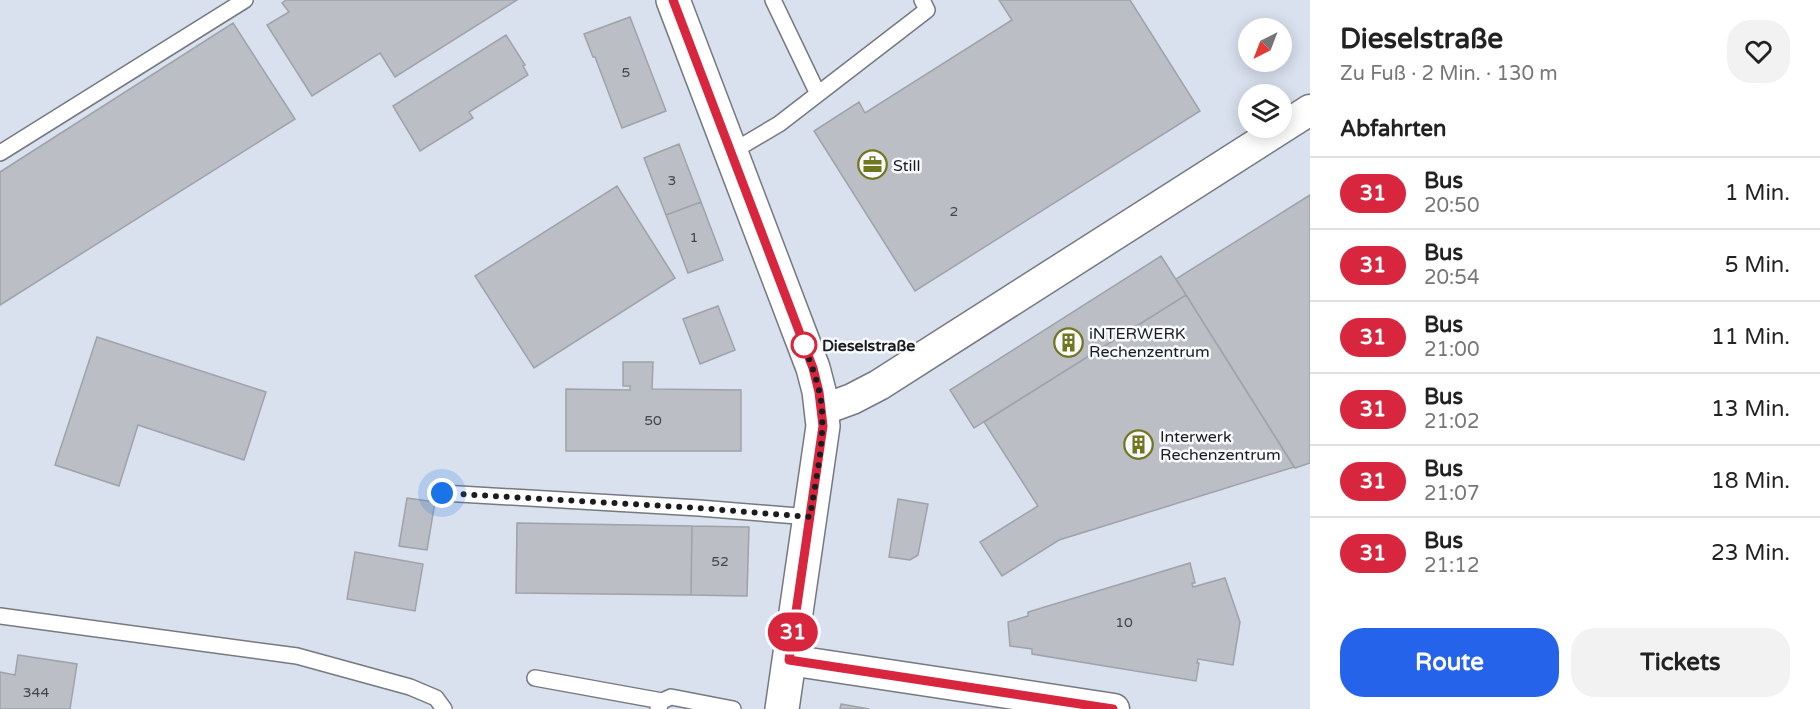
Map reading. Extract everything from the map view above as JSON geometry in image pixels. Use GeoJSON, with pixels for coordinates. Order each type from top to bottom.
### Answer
{"type":"FeatureCollection","features":[{"type":"Feature","properties":{"kind":"main road"},"geometry":{"type":"LineString","coordinates":[[673,0],[813,368],[822,410],[823,426],[782,709]]}},
{"type":"Feature","properties":{"kind":"street"},"geometry":{"type":"LineString","coordinates":[[822,410],[879,386],[1310,110]]}},
{"type":"Feature","properties":{"kind":"street"},"geometry":{"type":"LineString","coordinates":[[789,660],[1114,709]]}},
{"type":"Feature","properties":{"kind":"lane"},"geometry":{"type":"LineString","coordinates":[[0,153],[245,0]]}},
{"type":"Feature","properties":{"kind":"lane"},"geometry":{"type":"LineString","coordinates":[[773,0],[818,94]]}},
{"type":"Feature","properties":{"kind":"lane"},"geometry":{"type":"LineString","coordinates":[[730,153],[779,124],[927,10],[922,0]]}},
{"type":"Feature","properties":{"kind":"lane"},"geometry":{"type":"LineString","coordinates":[[442,493],[810,517]]}},
{"type":"Feature","properties":{"kind":"lane"},"geometry":{"type":"LineString","coordinates":[[0,616],[297,656],[410,687],[436,698],[444,709]]}},
{"type":"Feature","properties":{"kind":"lane"},"geometry":{"type":"LineString","coordinates":[[535,678],[660,705],[671,697],[733,709]]}},
{"type":"Feature","properties":{"kind":"shaded area"},"geometry":{"type":"Polygon","coordinates":[[[0,0],[1310,0],[1310,709],[0,709],[0,0]]]}},
{"type":"Feature","properties":{"kind":"building"},"geometry":{"type":"Polygon","coordinates":[[[286,0],[517,0],[395,77],[380,53],[312,96],[267,25],[289,12],[282,3],[286,0]]]}},
{"type":"Feature","properties":{"kind":"building"},"geometry":{"type":"Polygon","coordinates":[[[999,0],[1130,0],[1200,111],[915,291],[814,131],[859,102],[865,113],[1012,20],[999,0]]]}},
{"type":"Feature","properties":{"kind":"building"},"geometry":{"type":"Polygon","coordinates":[[[630,17],[666,111],[622,128],[584,34],[630,17]]]}},
{"type":"Feature","properties":{"kind":"building"},"geometry":{"type":"Polygon","coordinates":[[[233,23],[295,119],[0,305],[0,172],[233,23]]]}},
{"type":"Feature","properties":{"kind":"building"},"geometry":{"type":"Polygon","coordinates":[[[506,35],[525,65],[523,66],[528,75],[469,112],[473,118],[420,151],[393,106],[506,35]]]}},
{"type":"Feature","properties":{"kind":"building"},"geometry":{"type":"Polygon","coordinates":[[[679,144],[701,202],[666,215],[644,158],[679,144]]]}},
{"type":"Feature","properties":{"kind":"building"},"geometry":{"type":"Polygon","coordinates":[[[617,186],[675,278],[534,368],[475,276],[617,186]]]}},
{"type":"Feature","properties":{"kind":"building"},"geometry":{"type":"Polygon","coordinates":[[[1310,195],[1310,463],[1295,468],[1176,279],[1310,195]]]}},
{"type":"Feature","properties":{"kind":"building"},"geometry":{"type":"Polygon","coordinates":[[[701,202],[723,260],[688,273],[666,215],[701,202]]]}},
{"type":"Feature","properties":{"kind":"building","name":"iNTERWERK Rechenzentrum"},"geometry":{"type":"Polygon","coordinates":[[[1161,256],[1186,295],[974,428],[950,390],[1161,256]]]}},
{"type":"Feature","properties":{"kind":"building","name":"Interwerk Rechenzentrum"},"geometry":{"type":"Polygon","coordinates":[[[1186,295],[1294,467],[1059,540],[1002,576],[980,542],[1038,506],[984,422],[1186,295]]]}},
{"type":"Feature","properties":{"kind":"building"},"geometry":{"type":"Polygon","coordinates":[[[718,306],[735,350],[700,364],[683,319],[718,306]]]}},
{"type":"Feature","properties":{"kind":"building"},"geometry":{"type":"Polygon","coordinates":[[[97,337],[266,392],[244,460],[138,425],[119,486],[55,465],[97,337]]]}},
{"type":"Feature","properties":{"kind":"building"},"geometry":{"type":"Polygon","coordinates":[[[623,362],[653,362],[652,389],[741,390],[741,451],[566,451],[566,389],[630,390],[630,386],[623,386],[623,362]]]}},
{"type":"Feature","properties":{"kind":"building"},"geometry":{"type":"Polygon","coordinates":[[[407,498],[435,502],[427,550],[399,546],[407,498]]]}},
{"type":"Feature","properties":{"kind":"building"},"geometry":{"type":"Polygon","coordinates":[[[898,499],[928,504],[918,555],[910,560],[889,557],[898,499]]]}},
{"type":"Feature","properties":{"kind":"building"},"geometry":{"type":"Polygon","coordinates":[[[517,523],[692,526],[691,595],[516,593],[517,523]]]}},
{"type":"Feature","properties":{"kind":"building"},"geometry":{"type":"Polygon","coordinates":[[[692,526],[749,527],[747,596],[691,595],[692,526]]]}},
{"type":"Feature","properties":{"kind":"building"},"geometry":{"type":"Polygon","coordinates":[[[355,552],[423,564],[415,611],[347,599],[355,552]]]}},
{"type":"Feature","properties":{"kind":"building"},"geometry":{"type":"Polygon","coordinates":[[[1190,563],[1195,583],[1192,583],[1193,587],[1225,578],[1240,622],[1233,665],[1198,659],[1196,681],[1032,654],[1032,649],[1010,646],[1008,622],[1028,616],[1028,612],[1190,563]]]}},
{"type":"Feature","properties":{"kind":"building"},"geometry":{"type":"Polygon","coordinates":[[[18,655],[77,664],[70,709],[0,709],[0,672],[15,675],[18,655]]]}},
{"type":"Feature","properties":{"kind":"building"},"geometry":{"type":"Polygon","coordinates":[[[841,704],[869,709],[840,709],[841,704]]]}},
{"type":"Feature","properties":{"kind":"bus line","name":"31"},"geometry":{"type":"LineString","coordinates":[[673,0],[813,368],[819,392],[823,426],[789,660],[1113,709]]}},
{"type":"Feature","properties":{"kind":"place","name":"Still"},"geometry":{"type":"Point","coordinates":[872,165]}},
{"type":"Feature","properties":{"kind":"place","name":"iNTERWERK Rechenzentrum"},"geometry":{"type":"Point","coordinates":[1068,342]}},
{"type":"Feature","properties":{"kind":"place","name":"Dieselstraße"},"geometry":{"type":"Point","coordinates":[804,345]}},
{"type":"Feature","properties":{"kind":"place","name":"Interwerk Rechenzentrum"},"geometry":{"type":"Point","coordinates":[1139,445]}},
{"type":"Feature","properties":{"kind":"route"},"geometry":{"type":"LineString","coordinates":[[442,493],[792,514],[810,517],[823,426],[819,392],[813,368],[802,341],[804,345]]}}]}
